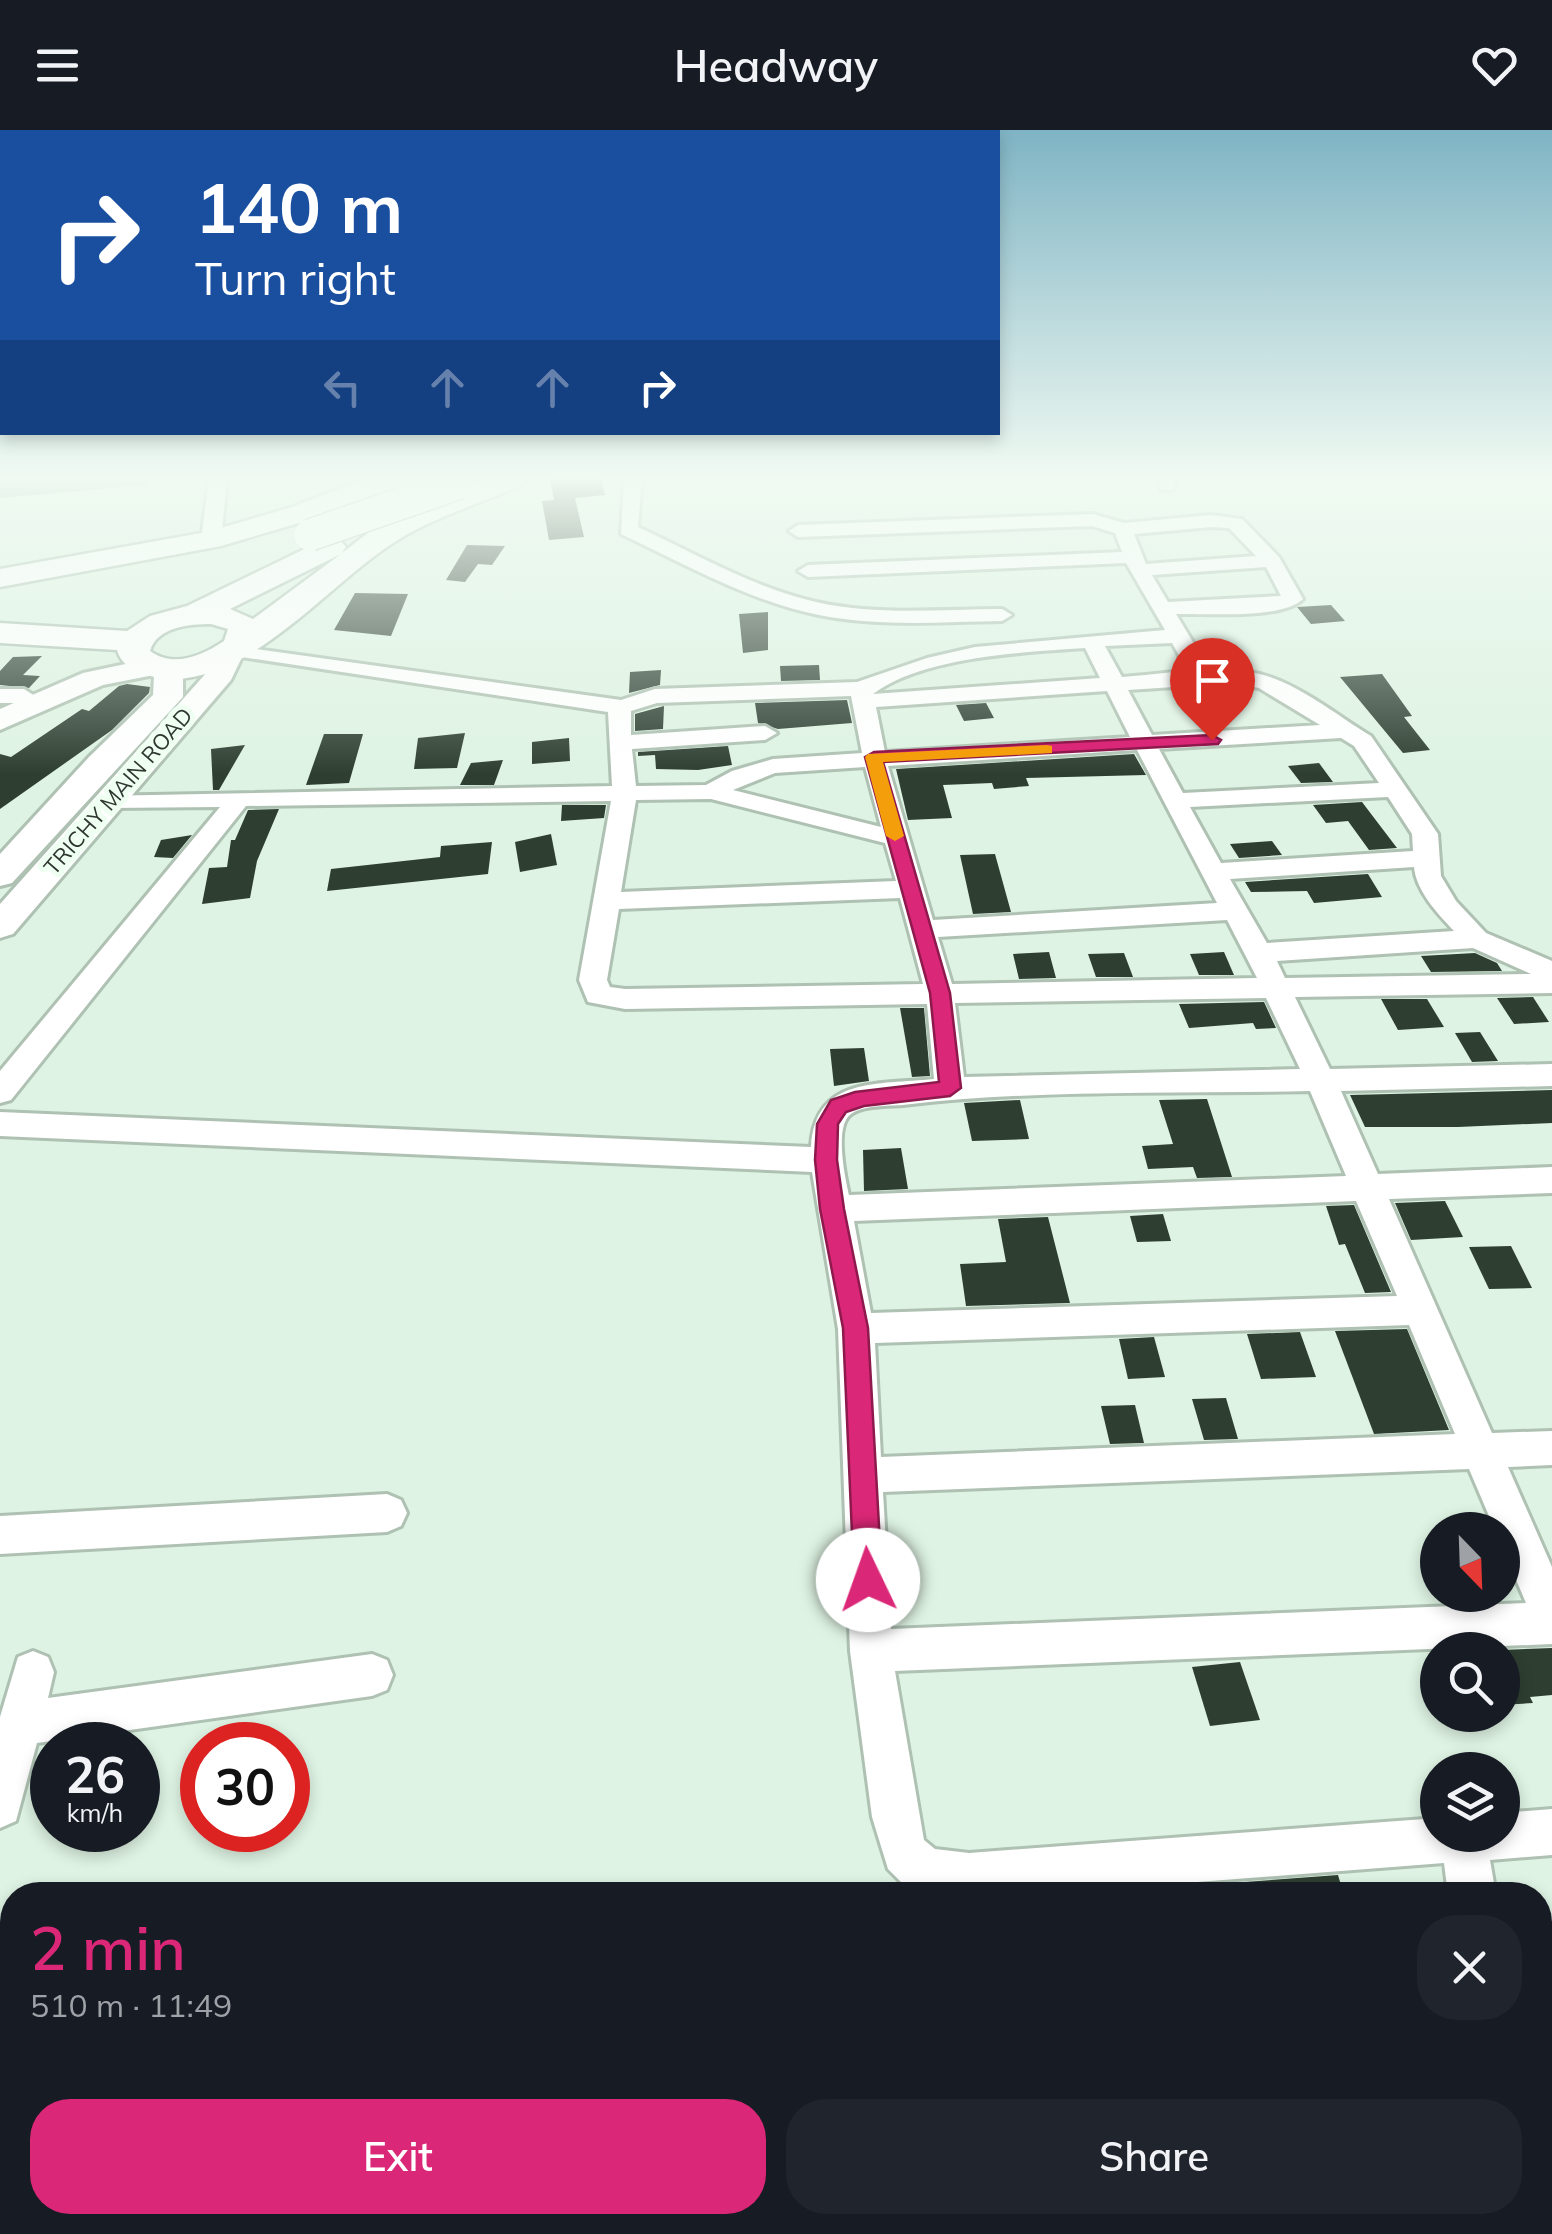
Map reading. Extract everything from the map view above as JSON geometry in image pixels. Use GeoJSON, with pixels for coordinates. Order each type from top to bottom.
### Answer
{"type":"FeatureCollection","features":[{"type":"Feature","properties":{"kind":"highway"},"geometry":{"type":"LineString","coordinates":[[0,589],[67,577]]}},
{"type":"Feature","properties":{"kind":"highway"},"geometry":{"type":"LineString","coordinates":[[0,600],[134,577]]}},
{"type":"Feature","properties":{"kind":"highway"},"geometry":{"type":"LineString","coordinates":[[196,614],[270,577]]}},
{"type":"Feature","properties":{"kind":"highway"},"geometry":{"type":"LineString","coordinates":[[0,633],[69,636],[148,657],[202,665],[235,650],[331,577]]}},
{"type":"Feature","properties":{"kind":"highway"},"geometry":{"type":"LineString","coordinates":[[148,657],[166,620],[196,614],[213,614],[238,622],[244,638],[235,650]]}},
{"type":"Feature","properties":{"kind":"highway"},"geometry":{"type":"LineString","coordinates":[[66,676],[74,652],[69,636]]}},
{"type":"Feature","properties":{"kind":"main road","name":"TRICHY MAIN ROAD"},"geometry":{"type":"LineString","coordinates":[[0,926],[221,674],[235,650]]}},
{"type":"Feature","properties":{"kind":"main road"},"geometry":{"type":"LineString","coordinates":[[8,700],[108,656],[148,657]]}},
{"type":"Feature","properties":{"kind":"main road"},"geometry":{"type":"LineString","coordinates":[[0,721],[80,682],[148,657]]}},
{"type":"Feature","properties":{"kind":"main road"},"geometry":{"type":"LineString","coordinates":[[0,875],[100,764],[168,697],[148,657]]}},
{"type":"Feature","properties":{"kind":"street"},"geometry":{"type":"LineString","coordinates":[[734,577],[817,608],[881,615],[1002,615]]}},
{"type":"Feature","properties":{"kind":"street"},"geometry":{"type":"LineString","coordinates":[[1143,577],[1203,678]]}},
{"type":"Feature","properties":{"kind":"street"},"geometry":{"type":"LineString","coordinates":[[1161,608],[1287,603],[1294,600],[1282,577]]}},
{"type":"Feature","properties":{"kind":"street"},"geometry":{"type":"LineString","coordinates":[[862,695],[888,675],[932,663],[1092,641],[1178,636]]}},
{"type":"Feature","properties":{"kind":"street"},"geometry":{"type":"LineString","coordinates":[[872,1651],[1552,1619],[1322,1083],[1260,952],[1174,801],[1092,641]]}},
{"type":"Feature","properties":{"kind":"street"},"geometry":{"type":"LineString","coordinates":[[235,650],[622,706],[656,696],[862,695],[1251,677],[1350,730],[1363,741],[1424,834],[1428,876],[1446,906],[1476,939],[1552,972]]}},
{"type":"Feature","properties":{"kind":"street"},"geometry":{"type":"LineString","coordinates":[[862,695],[874,757],[940,993],[950,1088]]}},
{"type":"Feature","properties":{"kind":"street"},"geometry":{"type":"LineString","coordinates":[[622,706],[617,717],[624,793],[593,980],[598,995],[625,999],[1552,983]]}},
{"type":"Feature","properties":{"kind":"street"},"geometry":{"type":"LineString","coordinates":[[711,792],[740,776],[774,766],[1350,730]]}},
{"type":"Feature","properties":{"kind":"street"},"geometry":{"type":"LineString","coordinates":[[622,743],[765,733]]}},
{"type":"Feature","properties":{"kind":"street"},"geometry":{"type":"LineString","coordinates":[[1174,801],[1396,789]]}},
{"type":"Feature","properties":{"kind":"street"},"geometry":{"type":"LineString","coordinates":[[108,801],[711,792],[896,838]]}},
{"type":"Feature","properties":{"kind":"street"},"geometry":{"type":"LineString","coordinates":[[0,1092],[240,798]]}},
{"type":"Feature","properties":{"kind":"street"},"geometry":{"type":"LineString","coordinates":[[1213,872],[1428,858]]}},
{"type":"Feature","properties":{"kind":"street"},"geometry":{"type":"LineString","coordinates":[[605,901],[910,890]]}},
{"type":"Feature","properties":{"kind":"street"},"geometry":{"type":"LineString","coordinates":[[922,929],[1236,911]]}},
{"type":"Feature","properties":{"kind":"street"},"geometry":{"type":"LineString","coordinates":[[1260,952],[1476,939]]}},
{"type":"Feature","properties":{"kind":"street"},"geometry":{"type":"LineString","coordinates":[[1420,1842],[969,1876],[925,1872],[904,1853],[895,1817],[872,1651],[856,1328],[832,1209],[826,1160],[828,1124],[838,1106],[862,1098],[950,1088],[1322,1083],[1552,1075]]}},
{"type":"Feature","properties":{"kind":"street"},"geometry":{"type":"LineString","coordinates":[[0,1124],[826,1160]]}},
{"type":"Feature","properties":{"kind":"street"},"geometry":{"type":"LineString","coordinates":[[832,1209],[1552,1180]]}},
{"type":"Feature","properties":{"kind":"street"},"geometry":{"type":"LineString","coordinates":[[856,1328],[1420,1310]]}},
{"type":"Feature","properties":{"kind":"street"},"geometry":{"type":"LineString","coordinates":[[863,1475],[1552,1448]]}},
{"type":"Feature","properties":{"kind":"street"},"geometry":{"type":"LineString","coordinates":[[0,1536],[387,1512]]}},
{"type":"Feature","properties":{"kind":"street"},"geometry":{"type":"LineString","coordinates":[[0,1805],[33,1672]]}},
{"type":"Feature","properties":{"kind":"street"},"geometry":{"type":"LineString","coordinates":[[20,1724],[372,1675]]}},
{"type":"Feature","properties":{"kind":"street"},"geometry":{"type":"LineString","coordinates":[[1520,1835],[1552,1832]]}},
{"type":"Feature","properties":{"kind":"street"},"geometry":{"type":"LineString","coordinates":[[1465,1852],[1470,1882]]}},
{"type":"Feature","properties":{"kind":"building"},"geometry":{"type":"Polygon","coordinates":[[[448,577],[468,577],[465,582],[446,580],[448,577]]]}},
{"type":"Feature","properties":{"kind":"building"},"geometry":{"type":"Polygon","coordinates":[[[355,593],[408,594],[391,636],[334,630],[355,593]]]}},
{"type":"Feature","properties":{"kind":"building"},"geometry":{"type":"Polygon","coordinates":[[[1331,605],[1345,621],[1311,624],[1297,607],[1331,605]]]}},
{"type":"Feature","properties":{"kind":"building"},"geometry":{"type":"Polygon","coordinates":[[[768,612],[768,650],[743,653],[739,614],[768,612]]]}},
{"type":"Feature","properties":{"kind":"building"},"geometry":{"type":"Polygon","coordinates":[[[42,656],[23,675],[40,676],[29,688],[0,685],[0,671],[13,657],[42,656]]]}},
{"type":"Feature","properties":{"kind":"building"},"geometry":{"type":"Polygon","coordinates":[[[819,665],[820,680],[781,681],[780,666],[819,665]]]}},
{"type":"Feature","properties":{"kind":"building"},"geometry":{"type":"Polygon","coordinates":[[[661,670],[660,685],[629,693],[630,672],[661,670]]]}},
{"type":"Feature","properties":{"kind":"building"},"geometry":{"type":"Polygon","coordinates":[[[1382,674],[1412,716],[1404,717],[1430,750],[1403,753],[1340,677],[1382,674]]]}},
{"type":"Feature","properties":{"kind":"building"},"geometry":{"type":"Polygon","coordinates":[[[127,684],[150,687],[149,693],[112,730],[0,809],[0,754],[11,757],[127,684]]]}},
{"type":"Feature","properties":{"kind":"building"},"geometry":{"type":"Polygon","coordinates":[[[847,700],[852,723],[778,729],[758,723],[755,703],[847,700]]]}},
{"type":"Feature","properties":{"kind":"building"},"geometry":{"type":"Polygon","coordinates":[[[986,703],[994,718],[964,721],[956,705],[986,703]]]}},
{"type":"Feature","properties":{"kind":"building"},"geometry":{"type":"Polygon","coordinates":[[[664,706],[663,729],[635,731],[635,714],[664,706]]]}},
{"type":"Feature","properties":{"kind":"building"},"geometry":{"type":"Polygon","coordinates":[[[465,733],[457,768],[414,769],[418,738],[465,733]]]}},
{"type":"Feature","properties":{"kind":"building"},"geometry":{"type":"Polygon","coordinates":[[[324,734],[363,734],[349,783],[306,785],[324,734]]]}},
{"type":"Feature","properties":{"kind":"building"},"geometry":{"type":"Polygon","coordinates":[[[569,738],[570,761],[532,764],[532,742],[569,738]]]}},
{"type":"Feature","properties":{"kind":"building"},"geometry":{"type":"Polygon","coordinates":[[[245,745],[219,790],[213,790],[211,749],[245,745]]]}},
{"type":"Feature","properties":{"kind":"building"},"geometry":{"type":"Polygon","coordinates":[[[728,746],[732,765],[698,770],[656,769],[655,755],[638,756],[638,752],[728,746]]]}},
{"type":"Feature","properties":{"kind":"building"},"geometry":{"type":"Polygon","coordinates":[[[1134,754],[1146,775],[1026,778],[1029,786],[994,789],[992,783],[943,785],[952,818],[908,820],[896,769],[1134,754]]]}},
{"type":"Feature","properties":{"kind":"building"},"geometry":{"type":"Polygon","coordinates":[[[503,760],[494,785],[460,785],[471,763],[503,760]]]}},
{"type":"Feature","properties":{"kind":"building"},"geometry":{"type":"Polygon","coordinates":[[[1319,763],[1333,782],[1301,783],[1288,766],[1319,763]]]}},
{"type":"Feature","properties":{"kind":"building"},"geometry":{"type":"Polygon","coordinates":[[[1362,802],[1397,848],[1369,850],[1348,821],[1326,823],[1313,805],[1362,802]]]}},
{"type":"Feature","properties":{"kind":"building"},"geometry":{"type":"Polygon","coordinates":[[[562,805],[606,805],[604,818],[561,821],[562,805]]]}},
{"type":"Feature","properties":{"kind":"building"},"geometry":{"type":"Polygon","coordinates":[[[279,809],[257,861],[250,898],[202,904],[209,868],[227,867],[231,840],[235,840],[248,810],[279,809]]]}},
{"type":"Feature","properties":{"kind":"building"},"geometry":{"type":"Polygon","coordinates":[[[551,834],[557,865],[520,872],[515,842],[551,834]]]}},
{"type":"Feature","properties":{"kind":"building"},"geometry":{"type":"Polygon","coordinates":[[[192,835],[173,858],[154,857],[161,840],[192,835]]]}},
{"type":"Feature","properties":{"kind":"building"},"geometry":{"type":"Polygon","coordinates":[[[1272,841],[1282,855],[1239,858],[1230,844],[1272,841]]]}},
{"type":"Feature","properties":{"kind":"building"},"geometry":{"type":"Polygon","coordinates":[[[492,842],[488,874],[327,891],[331,869],[440,857],[441,846],[492,842]]]}},
{"type":"Feature","properties":{"kind":"building"},"geometry":{"type":"Polygon","coordinates":[[[995,854],[1011,912],[973,914],[960,855],[995,854]]]}},
{"type":"Feature","properties":{"kind":"building"},"geometry":{"type":"Polygon","coordinates":[[[1368,874],[1382,897],[1314,903],[1307,891],[1251,892],[1245,882],[1368,874]]]}},
{"type":"Feature","properties":{"kind":"building"},"geometry":{"type":"Polygon","coordinates":[[[1049,952],[1056,978],[1019,979],[1013,954],[1049,952]]]}},
{"type":"Feature","properties":{"kind":"building"},"geometry":{"type":"Polygon","coordinates":[[[1224,952],[1234,975],[1199,975],[1190,954],[1224,952]]]}},
{"type":"Feature","properties":{"kind":"building"},"geometry":{"type":"Polygon","coordinates":[[[1124,953],[1133,977],[1096,977],[1088,954],[1124,953]]]}},
{"type":"Feature","properties":{"kind":"building"},"geometry":{"type":"Polygon","coordinates":[[[1475,953],[1497,963],[1502,971],[1431,972],[1421,956],[1475,953]]]}},
{"type":"Feature","properties":{"kind":"building"},"geometry":{"type":"Polygon","coordinates":[[[1533,997],[1549,1022],[1514,1024],[1497,998],[1533,997]]]}},
{"type":"Feature","properties":{"kind":"building"},"geometry":{"type":"Polygon","coordinates":[[[1381,999],[1427,999],[1444,1027],[1398,1030],[1381,999]]]}},
{"type":"Feature","properties":{"kind":"building"},"geometry":{"type":"Polygon","coordinates":[[[1264,1002],[1276,1028],[1256,1029],[1253,1023],[1189,1028],[1179,1004],[1264,1002]]]}},
{"type":"Feature","properties":{"kind":"building"},"geometry":{"type":"Polygon","coordinates":[[[900,1008],[924,1008],[930,1076],[912,1077],[900,1008]]]}},
{"type":"Feature","properties":{"kind":"building"},"geometry":{"type":"Polygon","coordinates":[[[1480,1032],[1498,1061],[1472,1062],[1455,1033],[1480,1032]]]}},
{"type":"Feature","properties":{"kind":"building"},"geometry":{"type":"Polygon","coordinates":[[[864,1048],[869,1081],[834,1086],[830,1049],[864,1048]]]}},
{"type":"Feature","properties":{"kind":"building"},"geometry":{"type":"Polygon","coordinates":[[[1552,1090],[1552,1123],[1458,1127],[1365,1127],[1350,1095],[1552,1090]]]}},
{"type":"Feature","properties":{"kind":"building"},"geometry":{"type":"Polygon","coordinates":[[[1207,1099],[1232,1177],[1197,1178],[1193,1167],[1148,1169],[1142,1146],[1173,1144],[1159,1100],[1207,1099]]]}},
{"type":"Feature","properties":{"kind":"building"},"geometry":{"type":"Polygon","coordinates":[[[1020,1100],[1029,1139],[972,1141],[964,1103],[1020,1100]]]}},
{"type":"Feature","properties":{"kind":"building"},"geometry":{"type":"Polygon","coordinates":[[[901,1148],[908,1189],[864,1191],[863,1150],[901,1148]]]}},
{"type":"Feature","properties":{"kind":"building"},"geometry":{"type":"Polygon","coordinates":[[[1445,1201],[1463,1237],[1411,1240],[1395,1203],[1445,1201]]]}},
{"type":"Feature","properties":{"kind":"building"},"geometry":{"type":"Polygon","coordinates":[[[1354,1205],[1391,1292],[1365,1293],[1345,1244],[1339,1245],[1326,1206],[1354,1205]]]}},
{"type":"Feature","properties":{"kind":"building"},"geometry":{"type":"Polygon","coordinates":[[[1163,1214],[1171,1241],[1137,1242],[1130,1216],[1163,1214]]]}},
{"type":"Feature","properties":{"kind":"building"},"geometry":{"type":"Polygon","coordinates":[[[1048,1217],[1070,1303],[966,1306],[960,1264],[1006,1262],[998,1219],[1048,1217]]]}},
{"type":"Feature","properties":{"kind":"building"},"geometry":{"type":"Polygon","coordinates":[[[1511,1246],[1532,1288],[1489,1289],[1469,1247],[1511,1246]]]}},
{"type":"Feature","properties":{"kind":"building"},"geometry":{"type":"Polygon","coordinates":[[[1407,1329],[1449,1430],[1374,1434],[1335,1331],[1407,1329]]]}},
{"type":"Feature","properties":{"kind":"building"},"geometry":{"type":"Polygon","coordinates":[[[1300,1332],[1316,1377],[1261,1379],[1247,1334],[1300,1332]]]}},
{"type":"Feature","properties":{"kind":"building"},"geometry":{"type":"Polygon","coordinates":[[[1154,1337],[1165,1377],[1128,1379],[1119,1339],[1154,1337]]]}},
{"type":"Feature","properties":{"kind":"building"},"geometry":{"type":"Polygon","coordinates":[[[1226,1398],[1238,1439],[1204,1440],[1192,1399],[1226,1398]]]}},
{"type":"Feature","properties":{"kind":"building"},"geometry":{"type":"Polygon","coordinates":[[[1135,1405],[1144,1443],[1110,1444],[1101,1406],[1135,1405]]]}},
{"type":"Feature","properties":{"kind":"building"},"geometry":{"type":"Polygon","coordinates":[[[1552,1648],[1552,1695],[1530,1697],[1533,1703],[1520,1704],[1520,1649],[1552,1648]]]}},
{"type":"Feature","properties":{"kind":"building"},"geometry":{"type":"Polygon","coordinates":[[[1240,1662],[1260,1720],[1210,1726],[1192,1667],[1240,1662]]]}},
{"type":"Feature","properties":{"kind":"building"},"geometry":{"type":"Polygon","coordinates":[[[1338,1875],[1340,1882],[1244,1882],[1338,1875]]]}},
{"type":"Feature","properties":{"kind":"slow traffic"},"geometry":{"type":"LineString","coordinates":[[895,836],[874,757],[1047,750]]}},
{"type":"Feature","properties":{"kind":"route"},"geometry":{"type":"LineString","coordinates":[[868,1580],[856,1328],[832,1209],[826,1160],[828,1124],[838,1106],[862,1098],[950,1088],[940,993],[874,757],[1212,740]]}}]}
